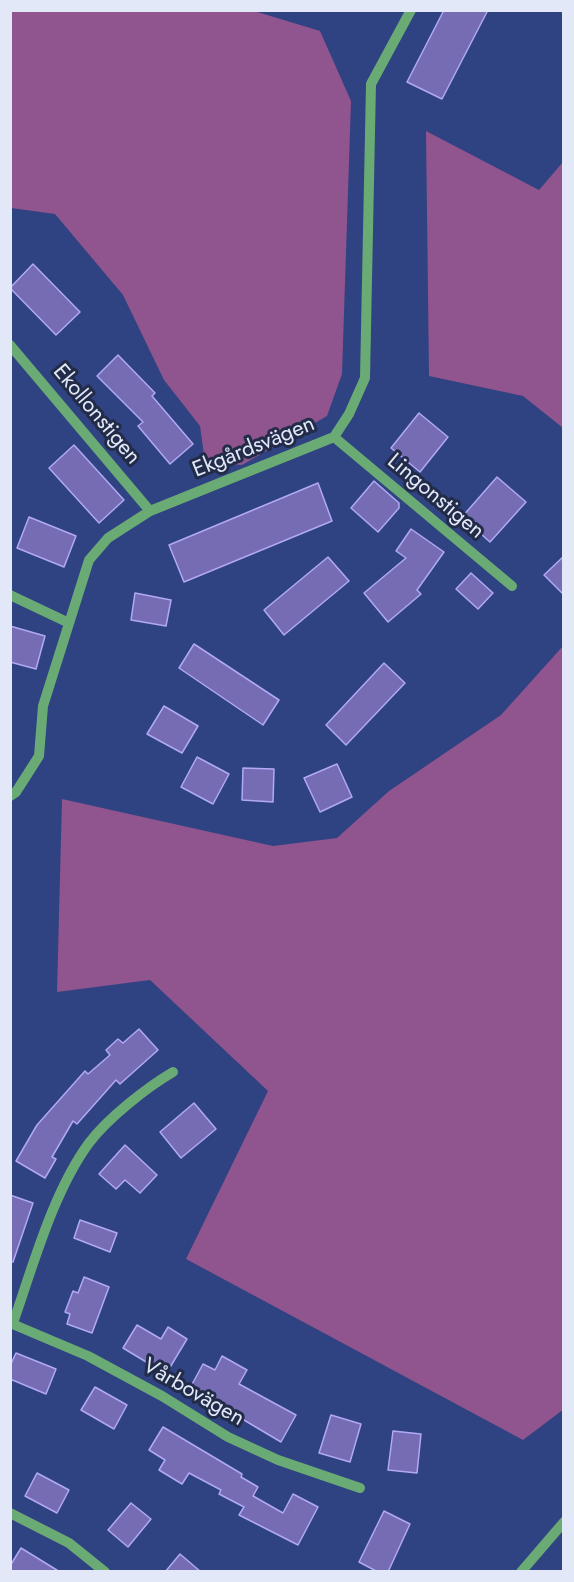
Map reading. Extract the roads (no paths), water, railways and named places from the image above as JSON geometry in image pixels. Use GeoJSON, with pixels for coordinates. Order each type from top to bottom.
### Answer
{"type":"FeatureCollection","features":[{"type":"Feature","properties":{"kind":"street","name":"Ekgårdsvägen"},"geometry":{"type":"LineString","coordinates":[[10,796],[16,792],[39,756],[43,706],[69,623],[89,560],[108,538],[150,511],[334,437],[349,414],[364,378],[371,84],[411,10]]}},
{"type":"Feature","properties":{"kind":"street","name":"Ekollonstigen"},"geometry":{"type":"LineString","coordinates":[[10,345],[150,511]]}},
{"type":"Feature","properties":{"kind":"street","name":"Lingonstigen"},"geometry":{"type":"LineString","coordinates":[[334,437],[512,586]]}},
{"type":"Feature","properties":{"kind":"street"},"geometry":{"type":"LineString","coordinates":[[10,595],[69,623]]}},
{"type":"Feature","properties":{"kind":"street"},"geometry":{"type":"LineString","coordinates":[[12,1323],[52,1210],[89,1142],[146,1088],[173,1072]]}},
{"type":"Feature","properties":{"kind":"street","name":"Vårbovägen"},"geometry":{"type":"LineString","coordinates":[[12,1323],[88,1356],[162,1396],[228,1437],[278,1460],[360,1488]]}},
{"type":"Feature","properties":{"kind":"street"},"geometry":{"type":"LineString","coordinates":[[10,1513],[69,1542],[105,1572]]}},
{"type":"Feature","properties":{"kind":"street"},"geometry":{"type":"LineString","coordinates":[[521,1572],[564,1522]]}}]}
